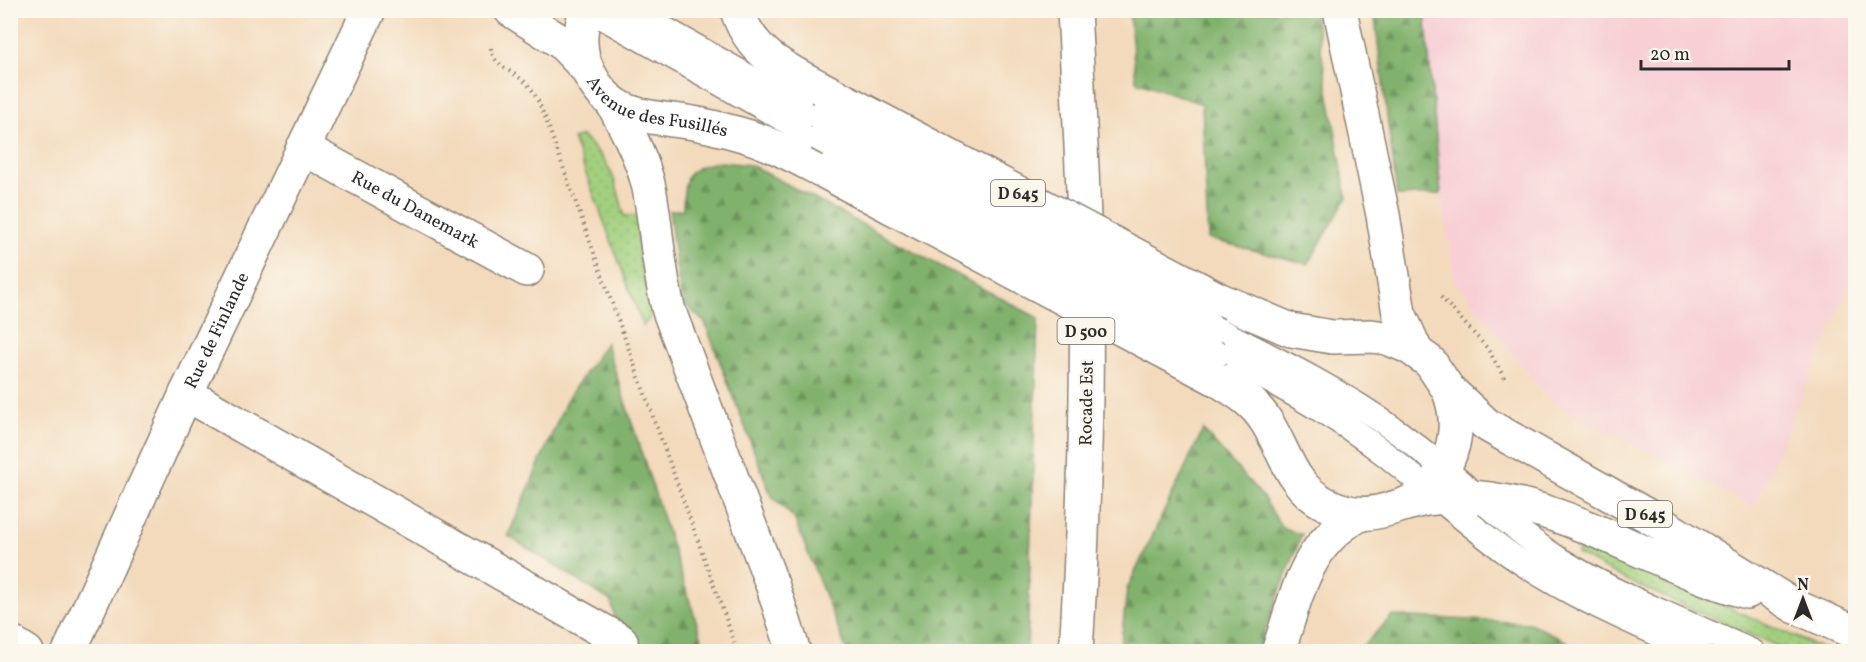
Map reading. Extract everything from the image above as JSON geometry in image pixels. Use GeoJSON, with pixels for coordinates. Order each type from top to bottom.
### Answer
{"type":"FeatureCollection","features":[{"type":"Feature","properties":{"kind":"main road","name":"Rue de Finlande"},"geometry":{"type":"LineString","coordinates":[[69,651],[186,394],[369,10]]}},
{"type":"Feature","properties":{"kind":"main road","name":"Avenue des Fusillés"},"geometry":{"type":"LineString","coordinates":[[511,10],[561,42],[587,69],[595,84],[612,102],[643,117],[689,122],[747,136],[782,150],[1218,367]]}},
{"type":"Feature","properties":{"kind":"main road","name":"D 645"},"geometry":{"type":"LineString","coordinates":[[587,69],[581,45],[588,10]]}},
{"type":"Feature","properties":{"kind":"main road","name":"D 645"},"geometry":{"type":"LineString","coordinates":[[737,10],[746,31],[765,56],[817,114],[1218,315],[1332,337],[1387,338],[1416,351],[1435,368],[1448,389],[1453,405],[1455,430],[1451,454],[1430,490],[1394,510],[1361,514],[1329,505],[1307,491],[1291,471],[1260,412],[1218,367]]}},
{"type":"Feature","properties":{"kind":"main road","name":"Rocade Est"},"geometry":{"type":"LineString","coordinates":[[1074,10],[1083,162],[1086,295],[1085,453],[1076,651]]}},
{"type":"Feature","properties":{"kind":"main road"},"geometry":{"type":"LineString","coordinates":[[1340,10],[1383,215],[1399,313],[1416,351]]}},
{"type":"Feature","properties":{"kind":"main road"},"geometry":{"type":"LineString","coordinates":[[612,102],[634,143],[648,186],[659,266],[669,311],[773,587],[794,651]]}},
{"type":"Feature","properties":{"kind":"main road","name":"Rue du Danemark"},"geometry":{"type":"LineString","coordinates":[[303,148],[527,270]]}},
{"type":"Feature","properties":{"kind":"main road","name":"D 645"},"geometry":{"type":"LineString","coordinates":[[1448,389],[1487,425],[1655,520],[1730,578]]}},
{"type":"Feature","properties":{"kind":"main road"},"geometry":{"type":"LineString","coordinates":[[186,394],[621,641]]}},
{"type":"Feature","properties":{"kind":"main road","name":"D 645"},"geometry":{"type":"LineString","coordinates":[[1430,490],[1532,508],[1730,578],[1856,633]]}},
{"type":"Feature","properties":{"kind":"main road"},"geometry":{"type":"LineString","coordinates":[[1278,651],[1306,570],[1320,545],[1337,529],[1361,514]]}},
{"type":"Feature","properties":{"kind":"main road"},"geometry":{"type":"LineString","coordinates":[[10,641],[27,651]]}},
{"type":"Feature","properties":{"kind":"lane"},"geometry":{"type":"LineString","coordinates":[[588,10],[817,114]]}},
{"type":"Feature","properties":{"kind":"lane"},"geometry":{"type":"LineString","coordinates":[[631,10],[817,114],[1218,367],[1286,388],[1346,426],[1430,490],[1508,554],[1545,577],[1587,602],[1699,651]]}},
{"type":"Feature","properties":{"kind":"lane"},"geometry":{"type":"LineString","coordinates":[[1218,315],[1271,356],[1371,413],[1430,490]]}},
{"type":"Feature","properties":{"kind":"lane"},"geometry":{"type":"LineString","coordinates":[[1475,497],[1541,547],[1597,581],[1753,651]]}},
{"type":"Feature","properties":{"kind":"path"},"geometry":{"type":"LineString","coordinates":[[490,45],[495,60],[525,82],[533,92],[545,117],[738,651]]}},
{"type":"Feature","properties":{"kind":"shaded area"},"geometry":{"type":"Polygon","coordinates":[[[1425,11],[1855,11],[1855,272],[1754,507],[1550,401],[1455,280],[1441,194],[1425,11]]]}},
{"type":"Feature","properties":{"kind":"green space"},"geometry":{"type":"Polygon","coordinates":[[[1129,11],[1314,11],[1347,198],[1308,264],[1208,239],[1202,104],[1136,81],[1129,11]]]}},
{"type":"Feature","properties":{"kind":"green space"},"geometry":{"type":"Polygon","coordinates":[[[1374,11],[1425,11],[1441,194],[1397,196],[1374,11]]]}},
{"type":"Feature","properties":{"kind":"green space"},"geometry":{"type":"Polygon","coordinates":[[[582,136],[600,155],[611,172],[624,216],[637,215],[639,256],[651,310],[649,319],[643,326],[573,139],[582,136]]]}},
{"type":"Feature","properties":{"kind":"green space"},"geometry":{"type":"Polygon","coordinates":[[[720,162],[751,165],[1038,318],[1027,651],[847,651],[794,518],[771,495],[705,323],[681,301],[669,211],[683,209],[684,189],[693,170],[720,162]]]}},
{"type":"Feature","properties":{"kind":"green space"},"geometry":{"type":"Polygon","coordinates":[[[606,343],[704,651],[622,651],[611,601],[508,536],[567,399],[606,343]]]}},
{"type":"Feature","properties":{"kind":"green space"},"geometry":{"type":"Polygon","coordinates":[[[1203,430],[1262,496],[1283,529],[1302,534],[1257,651],[1120,652],[1127,589],[1203,430]]]}},
{"type":"Feature","properties":{"kind":"green space"},"geometry":{"type":"Polygon","coordinates":[[[1582,543],[1828,651],[1788,651],[1630,582],[1577,554],[1582,543]]]}},
{"type":"Feature","properties":{"kind":"green space"},"geometry":{"type":"Polygon","coordinates":[[[1392,616],[1530,623],[1568,642],[1564,652],[1358,651],[1392,616]]]}}]}
